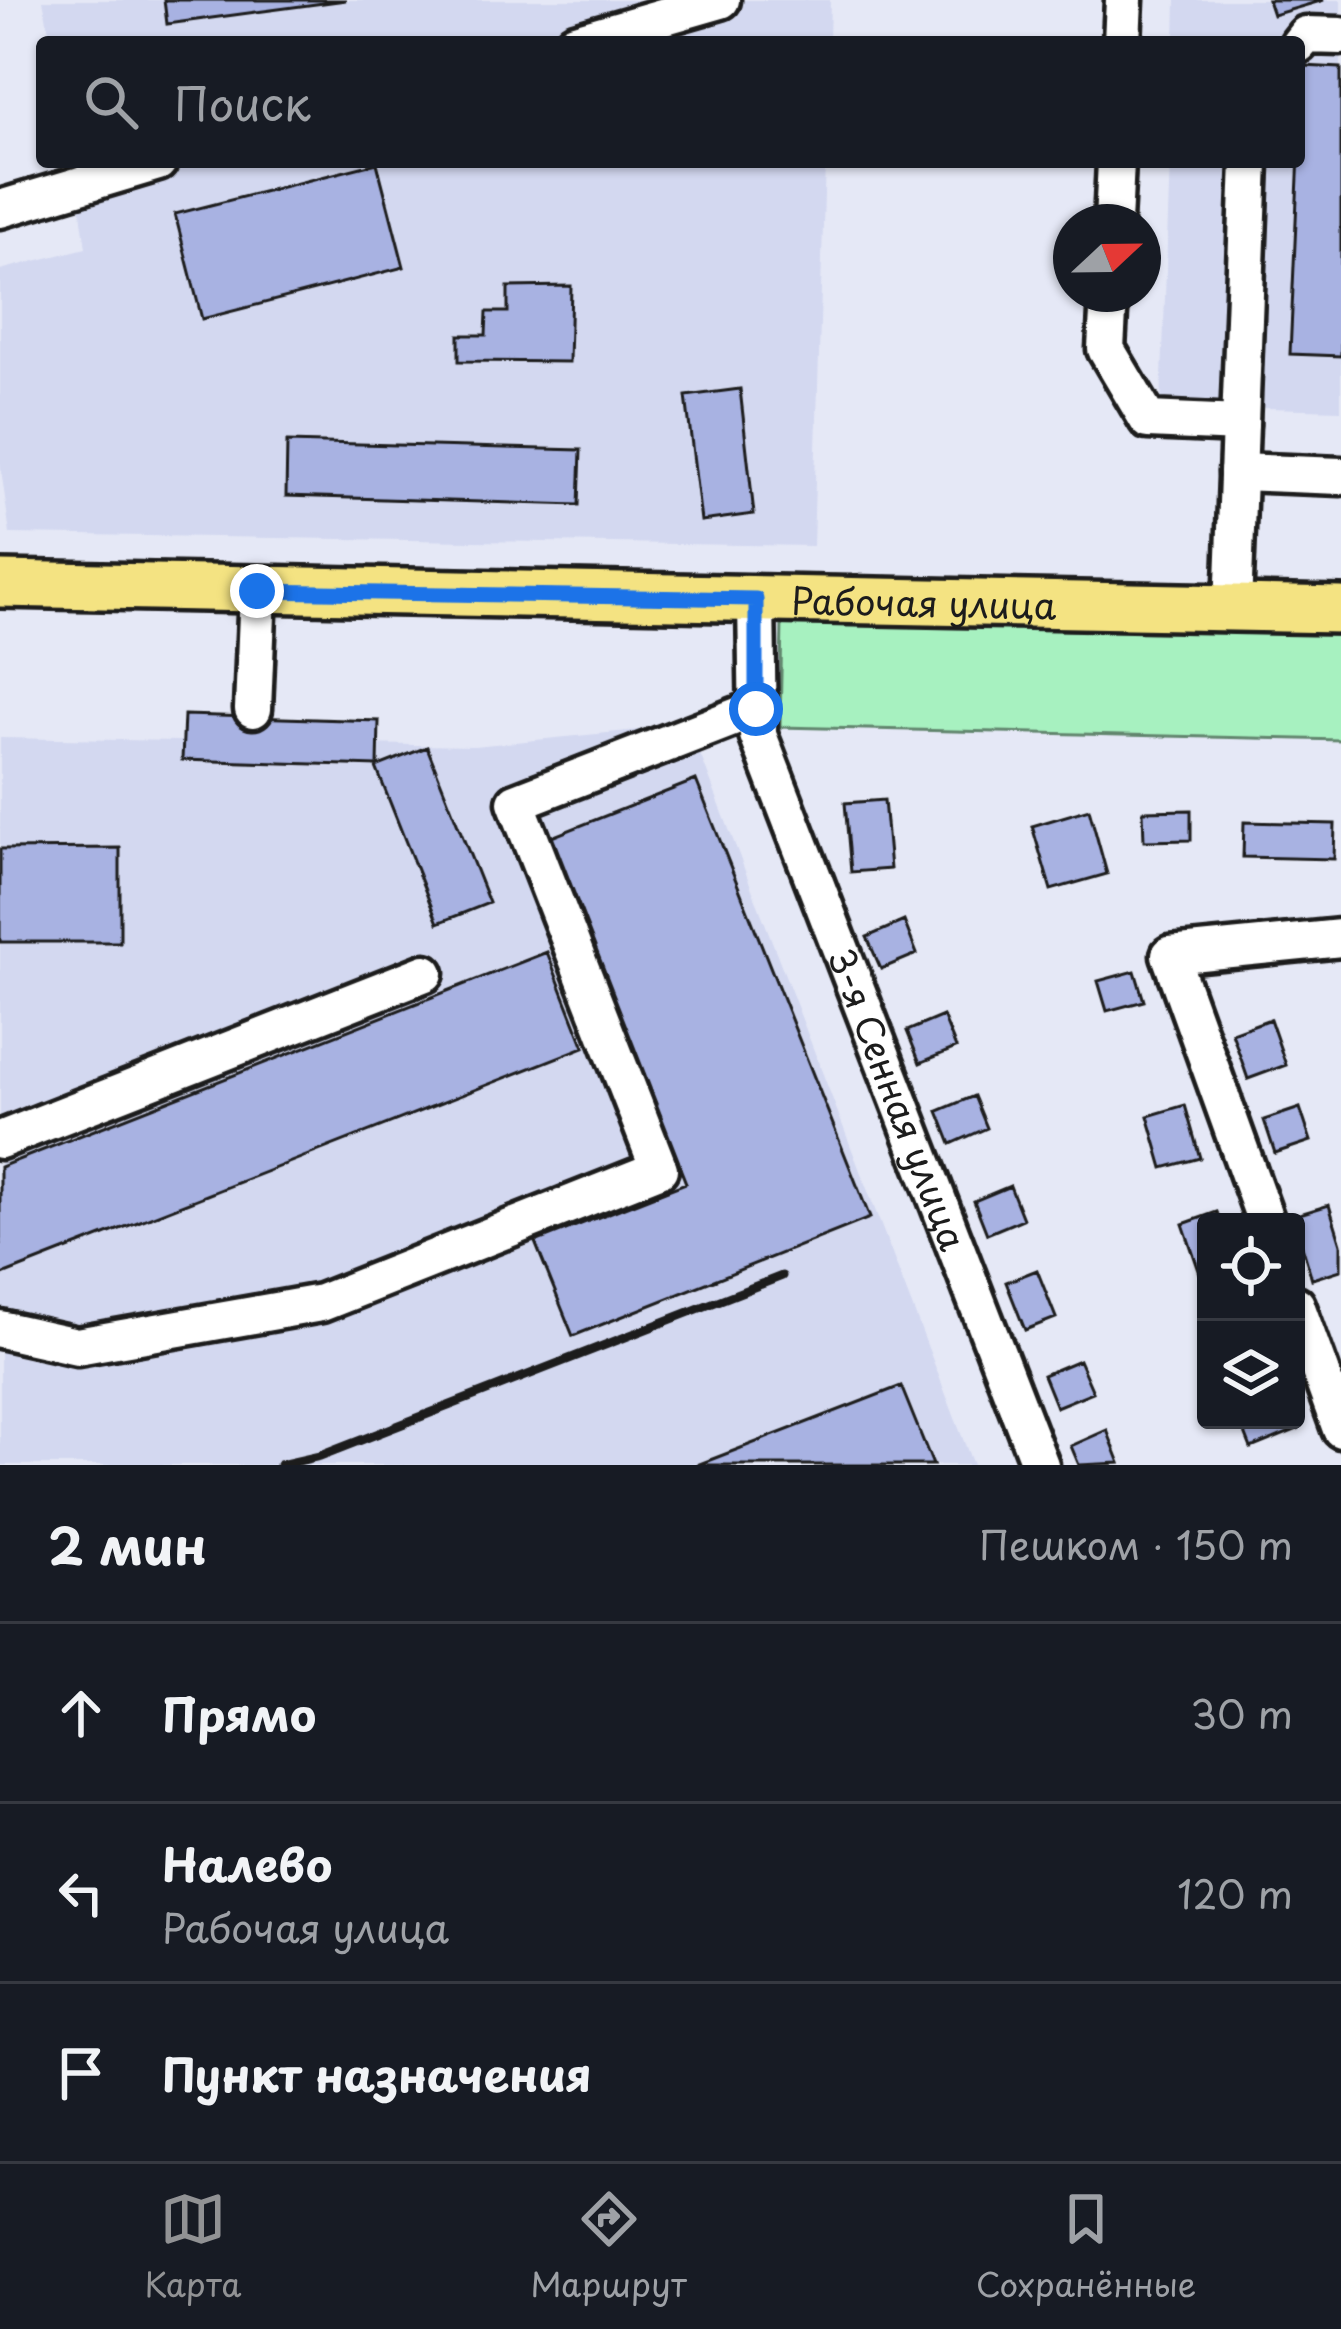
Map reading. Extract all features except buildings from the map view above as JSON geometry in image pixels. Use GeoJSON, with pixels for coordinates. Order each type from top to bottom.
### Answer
{"type":"FeatureCollection","features":[{"type":"Feature","properties":{"kind":"main road","name":"Рабочая улица"},"geometry":{"type":"LineString","coordinates":[[0,584],[1341,610]]}},
{"type":"Feature","properties":{"kind":"street"},"geometry":{"type":"LineString","coordinates":[[595,36],[721,0]]}},
{"type":"Feature","properties":{"kind":"street"},"geometry":{"type":"LineString","coordinates":[[1122,36],[1124,0]]}},
{"type":"Feature","properties":{"kind":"street"},"geometry":{"type":"LineString","coordinates":[[1305,36],[1341,36]]}},
{"type":"Feature","properties":{"kind":"street"},"geometry":{"type":"LineString","coordinates":[[0,209],[138,168]]}},
{"type":"Feature","properties":{"kind":"street"},"geometry":{"type":"LineString","coordinates":[[1114,204],[1116,168]]}},
{"type":"Feature","properties":{"kind":"street"},"geometry":{"type":"LineString","coordinates":[[1233,608],[1250,168]]}},
{"type":"Feature","properties":{"kind":"street"},"geometry":{"type":"LineString","coordinates":[[1108,312],[1106,349],[1148,420],[1240,424]]}},
{"type":"Feature","properties":{"kind":"street"},"geometry":{"type":"LineString","coordinates":[[1238,472],[1341,476]]}},
{"type":"Feature","properties":{"kind":"street"},"geometry":{"type":"LineString","coordinates":[[253,709],[257,591]]}},
{"type":"Feature","properties":{"kind":"street"},"geometry":{"type":"LineString","coordinates":[[0,1329],[77,1346],[321,1303],[659,1169],[516,802],[757,722],[756,599]]}},
{"type":"Feature","properties":{"kind":"street","name":"3-я Сенная улица"},"geometry":{"type":"LineString","coordinates":[[757,722],[1040,1465]]}},
{"type":"Feature","properties":{"kind":"street"},"geometry":{"type":"LineString","coordinates":[[1263,1213],[1169,955],[1341,938]]}},
{"type":"Feature","properties":{"kind":"street"},"geometry":{"type":"LineString","coordinates":[[0,1140],[425,973]]}},
{"type":"Feature","properties":{"kind":"street"},"geometry":{"type":"LineString","coordinates":[[1302,1321],[1341,1430]]}},
{"type":"Feature","properties":{"kind":"shaded area"},"geometry":{"type":"Polygon","coordinates":[[[43,0],[830,0],[829,36],[50,36],[43,0]]]}},
{"type":"Feature","properties":{"kind":"shaded area"},"geometry":{"type":"Polygon","coordinates":[[[1176,0],[1341,0],[1341,410],[1161,405],[1170,168],[1305,168],[1305,36],[1175,36],[1176,0]]]}},
{"type":"Feature","properties":{"kind":"shaded area"},"geometry":{"type":"Polygon","coordinates":[[[75,168],[825,168],[813,546],[10,534],[0,462],[0,270],[86,248],[75,168]]]}},
{"type":"Feature","properties":{"kind":"shaded area"},"geometry":{"type":"Polygon","coordinates":[[[689,725],[973,1465],[0,1465],[0,738],[474,746],[689,725]]]}},
{"type":"Feature","properties":{"kind":"green space"},"geometry":{"type":"Polygon","coordinates":[[[782,621],[1341,634],[1341,740],[780,727],[782,621]]]}},
{"type":"Feature","properties":{"kind":"railway"},"geometry":{"type":"LineString","coordinates":[[280,1465],[320,1456],[782,1276]]}},
{"type":"Feature","properties":{"kind":"route"},"geometry":{"type":"LineString","coordinates":[[257,591],[756,599],[756,709]]}}]}
